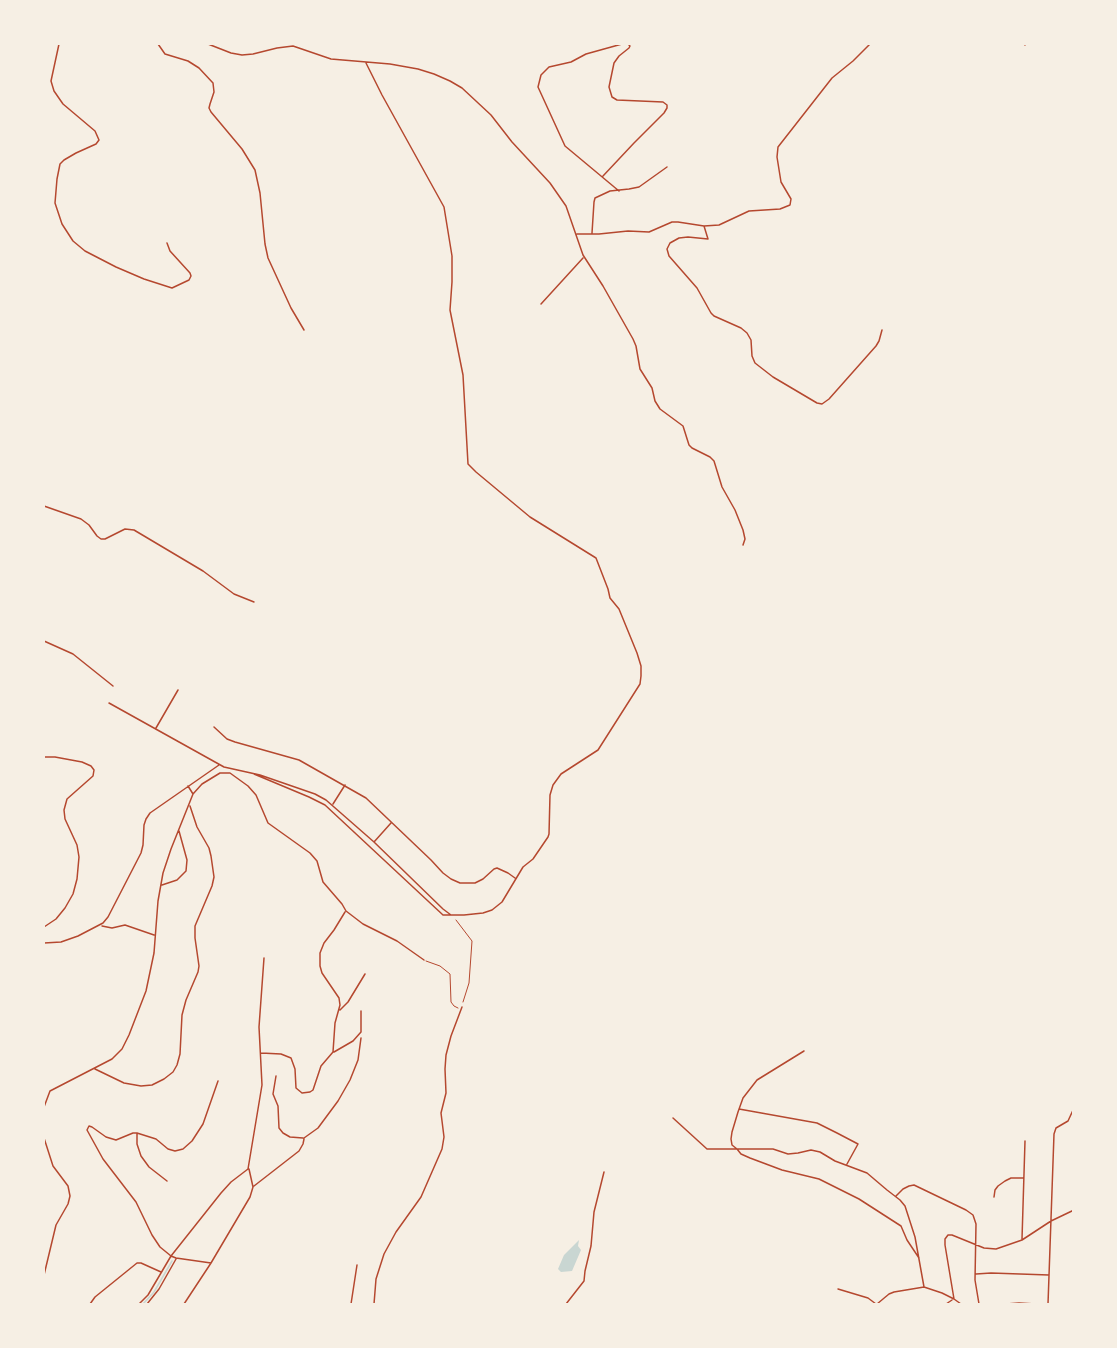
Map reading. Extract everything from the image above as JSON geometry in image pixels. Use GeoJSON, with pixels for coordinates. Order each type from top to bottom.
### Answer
{"type":"FeatureCollection","features":[{"type":"Feature","properties":{"kind":"street"},"geometry":{"type":"LineString","coordinates":[[59,44],[52,71],[51,81],[54,91],[63,104],[95,131],[99,140],[96,144],[63,160],[60,164],[55,203],[62,224],[73,241],[85,251],[144,279],[172,288],[189,280],[191,276],[170,251],[167,243]]}},
{"type":"Feature","properties":{"kind":"street"},"geometry":{"type":"LineString","coordinates":[[158,44],[165,54],[199,68],[213,83],[214,92],[210,112],[242,149],[255,170],[268,258],[304,330]]}},
{"type":"Feature","properties":{"kind":"street"},"geometry":{"type":"LineString","coordinates":[[208,44],[231,53],[242,54],[293,46],[331,59],[402,66],[434,74],[462,88],[491,115],[555,189],[566,206],[584,258],[633,339],[640,369],[652,388],[660,409],[683,426],[692,448],[714,461],[722,487],[743,530],[745,539],[743,545]]}},
{"type":"Feature","properties":{"kind":"street"},"geometry":{"type":"LineString","coordinates":[[619,191],[565,146],[538,87],[541,75],[549,67],[571,62],[586,54],[622,44]]}},
{"type":"Feature","properties":{"kind":"street"},"geometry":{"type":"LineString","coordinates":[[603,177],[667,108],[663,102],[612,98],[609,87],[614,63],[629,48],[628,44]]}},
{"type":"Feature","properties":{"kind":"street"},"geometry":{"type":"LineString","coordinates":[[576,234],[649,232],[672,222],[704,226],[719,225],[749,211],[780,209],[790,205],[791,199],[781,182],[777,157],[778,147],[832,78],[870,44]]}},
{"type":"Feature","properties":{"kind":"street"},"geometry":{"type":"LineString","coordinates":[[254,774],[322,803],[443,915],[475,914],[492,910],[502,902],[516,878],[533,859],[549,834],[550,795],[553,785],[561,774],[598,750],[640,684],[641,666],[619,609],[610,598],[597,558],[530,516],[468,464],[463,375],[450,310],[452,256],[445,213],[439,197],[366,63]]}},
{"type":"Feature","properties":{"kind":"street"},"geometry":{"type":"LineString","coordinates":[[592,234],[595,198],[610,191],[639,187],[667,167]]}},
{"type":"Feature","properties":{"kind":"street"},"geometry":{"type":"LineString","coordinates":[[704,226],[708,239],[679,238],[668,246],[669,256],[694,283],[711,313],[747,333],[752,344],[752,356],[755,363],[773,377],[817,403],[822,404],[829,399],[876,346],[882,330]]}},
{"type":"Feature","properties":{"kind":"street"},"geometry":{"type":"LineString","coordinates":[[541,304],[584,258]]}},
{"type":"Feature","properties":{"kind":"street"},"geometry":{"type":"LineString","coordinates":[[44,506],[81,519],[101,539],[125,529],[134,530],[203,571],[234,594],[254,602]]}},
{"type":"Feature","properties":{"kind":"street"},"geometry":{"type":"LineString","coordinates":[[44,641],[73,654],[113,686]]}},
{"type":"Feature","properties":{"kind":"street"},"geometry":{"type":"LineString","coordinates":[[155,729],[178,690]]}},
{"type":"Feature","properties":{"kind":"street"},"geometry":{"type":"LineString","coordinates":[[109,703],[224,767],[260,775],[304,789],[333,805],[453,916]]}},
{"type":"Feature","properties":{"kind":"street"},"geometry":{"type":"LineString","coordinates":[[214,727],[227,739],[299,760],[370,801],[451,879],[460,883],[475,883],[497,868],[516,878]]}},
{"type":"Feature","properties":{"kind":"street"},"geometry":{"type":"LineString","coordinates":[[44,757],[82,762],[91,766],[94,771],[93,776],[67,800],[64,810],[64,819],[77,846],[79,858],[73,894],[56,919],[44,927]]}},
{"type":"Feature","properties":{"kind":"street"},"geometry":{"type":"LineString","coordinates":[[44,944],[61,942],[101,925],[108,917],[141,853],[144,825],[150,813],[219,764]]}},
{"type":"Feature","properties":{"kind":"street"},"geometry":{"type":"LineString","coordinates":[[224,767],[225,772]]}},
{"type":"Feature","properties":{"kind":"street"},"geometry":{"type":"LineString","coordinates":[[44,1107],[50,1091],[95,1069],[112,1059],[122,1049],[146,991],[154,953],[158,901],[166,865],[193,794],[210,778],[225,772],[252,790],[266,821],[271,826],[304,848],[314,858],[323,882],[346,911],[363,924],[397,940],[424,960]]}},
{"type":"Feature","properties":{"kind":"street"},"geometry":{"type":"LineString","coordinates":[[333,805],[345,785]]}},
{"type":"Feature","properties":{"kind":"street"},"geometry":{"type":"LineString","coordinates":[[188,786],[193,794]]}},
{"type":"Feature","properties":{"kind":"street"},"geometry":{"type":"LineString","coordinates":[[95,1069],[124,1083],[141,1086],[152,1085],[164,1079],[173,1072],[177,1065],[180,1054],[182,1015],[199,966],[195,926],[214,877],[211,856],[189,805]]}},
{"type":"Feature","properties":{"kind":"street"},"geometry":{"type":"LineString","coordinates":[[374,842],[391,822]]}},
{"type":"Feature","properties":{"kind":"street"},"geometry":{"type":"LineString","coordinates":[[351,829],[355,825]]}},
{"type":"Feature","properties":{"kind":"street"},"geometry":{"type":"LineString","coordinates":[[161,885],[177,880],[186,871],[187,860],[179,831]]}},
{"type":"Feature","properties":{"kind":"street"},"geometry":{"type":"LineString","coordinates":[[340,1011],[339,998],[322,973],[320,953],[324,943],[346,911]]}},
{"type":"Feature","properties":{"kind":"street"},"geometry":{"type":"LineString","coordinates":[[443,915],[446,911]]}},
{"type":"Feature","properties":{"kind":"street"},"geometry":{"type":"LineString","coordinates":[[101,925],[107,928],[125,925],[155,935]]}},
{"type":"Feature","properties":{"kind":"street"},"geometry":{"type":"LineString","coordinates":[[253,1187],[248,1169],[262,1090],[260,1015],[264,958]]}},
{"type":"Feature","properties":{"kind":"street"},"geometry":{"type":"LineString","coordinates":[[333,1052],[335,1023],[340,1011],[365,974]]}},
{"type":"Feature","properties":{"kind":"street"},"geometry":{"type":"LineString","coordinates":[[374,1305],[376,1279],[384,1254],[396,1232],[421,1197],[442,1149],[444,1137],[441,1113],[446,1093],[446,1054],[450,1036],[462,1007]]}},
{"type":"Feature","properties":{"kind":"street"},"geometry":{"type":"LineString","coordinates":[[260,1053],[280,1054],[291,1058],[295,1068],[295,1086],[302,1093],[310,1092],[313,1090],[321,1066],[333,1052],[353,1041],[361,1032],[361,1011]]}},
{"type":"Feature","properties":{"kind":"street"},"geometry":{"type":"LineString","coordinates":[[276,1076],[273,1094],[278,1106],[279,1128],[290,1137],[304,1138],[318,1128],[345,1089],[358,1060],[361,1038]]}},
{"type":"Feature","properties":{"kind":"street"},"geometry":{"type":"LineString","coordinates":[[804,1051],[757,1080],[743,1098],[731,1139],[733,1147],[750,1158],[782,1170],[819,1179],[859,1199],[901,1226],[920,1259]]}},
{"type":"Feature","properties":{"kind":"street"},"geometry":{"type":"LineString","coordinates":[[211,1263],[176,1258],[157,1243],[136,1202],[103,1160],[87,1130],[89,1126],[92,1126],[106,1137],[116,1140],[137,1133],[156,1139],[168,1149],[175,1151],[183,1149],[192,1141],[203,1124],[218,1081]]}},
{"type":"Feature","properties":{"kind":"street"},"geometry":{"type":"LineString","coordinates":[[1048,1305],[1054,1131],[1068,1122],[1074,1108]]}},
{"type":"Feature","properties":{"kind":"street"},"geometry":{"type":"LineString","coordinates":[[739,1109],[817,1123],[837,1133],[858,1144],[847,1165]]}},
{"type":"Feature","properties":{"kind":"street"},"geometry":{"type":"LineString","coordinates":[[673,1118],[707,1149],[771,1149],[794,1154],[811,1150],[867,1173],[896,1196],[907,1210],[920,1259],[924,1287]]}},
{"type":"Feature","properties":{"kind":"street"},"geometry":{"type":"LineString","coordinates":[[137,1133],[137,1144],[141,1156],[149,1167],[166,1181]]}},
{"type":"Feature","properties":{"kind":"street"},"geometry":{"type":"LineString","coordinates":[[44,1138],[53,1166],[68,1186],[70,1196],[56,1225],[44,1275]]}},
{"type":"Feature","properties":{"kind":"street"},"geometry":{"type":"LineString","coordinates":[[184,1305],[245,1206],[253,1187],[299,1151],[304,1138]]}},
{"type":"Feature","properties":{"kind":"street"},"geometry":{"type":"LineString","coordinates":[[1022,1240],[1025,1141]]}},
{"type":"Feature","properties":{"kind":"street"},"geometry":{"type":"LineString","coordinates":[[139,1305],[171,1256],[221,1193],[248,1169]]}},
{"type":"Feature","properties":{"kind":"street"},"geometry":{"type":"LineString","coordinates":[[567,1305],[584,1281],[591,1246],[594,1212],[604,1172]]}},
{"type":"Feature","properties":{"kind":"street"},"geometry":{"type":"LineString","coordinates":[[994,1197],[995,1190],[1005,1180],[1024,1178]]}},
{"type":"Feature","properties":{"kind":"street"},"geometry":{"type":"LineString","coordinates":[[252,1180],[259,1181]]}},
{"type":"Feature","properties":{"kind":"street"},"geometry":{"type":"LineString","coordinates":[[896,1196],[903,1189],[914,1185],[972,1213],[976,1224],[975,1274],[979,1305]]}},
{"type":"Feature","properties":{"kind":"street"},"geometry":{"type":"LineString","coordinates":[[954,1299],[945,1245],[948,1235],[996,1250],[1022,1240],[1051,1221],[1074,1210]]}},
{"type":"Feature","properties":{"kind":"street"},"geometry":{"type":"LineString","coordinates":[[44,1250],[49,1250]]}},
{"type":"Feature","properties":{"kind":"street"},"geometry":{"type":"LineString","coordinates":[[147,1305],[159,1289],[176,1258]]}},
{"type":"Feature","properties":{"kind":"street"},"geometry":{"type":"LineString","coordinates":[[90,1305],[95,1297],[136,1263],[141,1263],[161,1273]]}},
{"type":"Feature","properties":{"kind":"street"},"geometry":{"type":"LineString","coordinates":[[351,1304],[357,1265]]}},
{"type":"Feature","properties":{"kind":"street"},"geometry":{"type":"LineString","coordinates":[[975,1274],[1049,1275]]}},
{"type":"Feature","properties":{"kind":"street"},"geometry":{"type":"LineString","coordinates":[[838,1289],[868,1298],[877,1305],[894,1292],[924,1287],[954,1299],[962,1305]]}},
{"type":"Feature","properties":{"kind":"street"},"geometry":{"type":"LineString","coordinates":[[946,1305],[954,1299]]}},
{"type":"Feature","properties":{"kind":"street"},"geometry":{"type":"LineString","coordinates":[[1006,1305],[1019,1303],[1036,1305]]}},
{"type":"Feature","properties":{"kind":"path"},"geometry":{"type":"LineString","coordinates":[[424,960],[440,966],[450,974],[452,1002],[454,1006],[462,1007],[469,984],[472,941],[453,916]]}},
{"type":"Feature","properties":{"kind":"shaded area"},"geometry":{"type":"Polygon","coordinates":[[[579,1240],[578,1246],[581,1250],[572,1271],[561,1272],[558,1269],[564,1255],[579,1240]]]}},
{"type":"Feature","properties":{"kind":"waterway"},"geometry":{"type":"LineString","coordinates":[[143,1304],[154,1292],[172,1261]]}}]}
